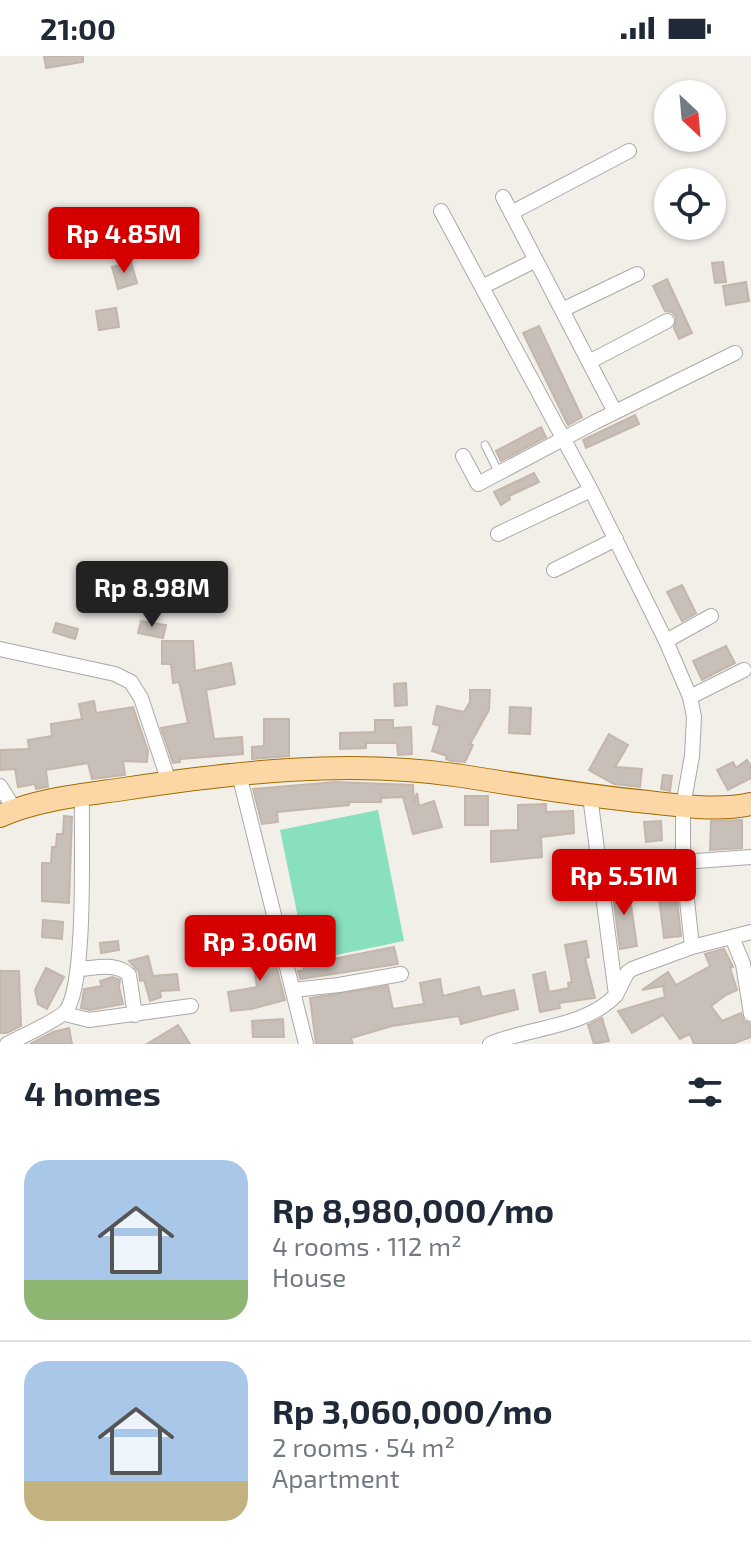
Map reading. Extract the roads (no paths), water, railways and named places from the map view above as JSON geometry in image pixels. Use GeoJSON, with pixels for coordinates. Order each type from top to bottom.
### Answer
{"type":"FeatureCollection","features":[{"type":"Feature","properties":{"kind":"main road"},"geometry":{"type":"LineString","coordinates":[[8,813],[82,795],[169,782],[351,767],[414,770],[590,796],[683,806],[751,804]]}},
{"type":"Feature","properties":{"kind":"street"},"geometry":{"type":"LineString","coordinates":[[511,213],[629,151]]}},
{"type":"Feature","properties":{"kind":"street"},"geometry":{"type":"LineString","coordinates":[[503,197],[615,412]]}},
{"type":"Feature","properties":{"kind":"street"},"geometry":{"type":"LineString","coordinates":[[441,211],[591,490],[666,641],[690,697],[694,717],[692,756],[683,806],[683,862],[692,947]]}},
{"type":"Feature","properties":{"kind":"street"},"geometry":{"type":"LineString","coordinates":[[482,287],[536,260]]}},
{"type":"Feature","properties":{"kind":"street"},"geometry":{"type":"LineString","coordinates":[[562,310],[637,274]]}},
{"type":"Feature","properties":{"kind":"street"},"geometry":{"type":"LineString","coordinates":[[589,362],[667,321]]}},
{"type":"Feature","properties":{"kind":"street"},"geometry":{"type":"LineString","coordinates":[[463,456],[478,484],[735,353]]}},
{"type":"Feature","properties":{"kind":"street"},"geometry":{"type":"LineString","coordinates":[[498,534],[591,490]]}},
{"type":"Feature","properties":{"kind":"street"},"geometry":{"type":"LineString","coordinates":[[554,570],[616,539]]}},
{"type":"Feature","properties":{"kind":"street"},"geometry":{"type":"LineString","coordinates":[[666,641],[711,616]]}},
{"type":"Feature","properties":{"kind":"street"},"geometry":{"type":"LineString","coordinates":[[0,649],[115,674],[131,682],[141,698],[169,782]]}},
{"type":"Feature","properties":{"kind":"street"},"geometry":{"type":"LineString","coordinates":[[690,697],[744,670]]}},
{"type":"Feature","properties":{"kind":"street"},"geometry":{"type":"LineString","coordinates":[[239,774],[306,1044]]}},
{"type":"Feature","properties":{"kind":"street"},"geometry":{"type":"LineString","coordinates":[[0,786],[8,813]]}},
{"type":"Feature","properties":{"kind":"street"},"geometry":{"type":"LineString","coordinates":[[7,1041],[65,1014],[71,1003],[79,969],[82,795]]}},
{"type":"Feature","properties":{"kind":"street"},"geometry":{"type":"LineString","coordinates":[[590,796],[616,995]]}},
{"type":"Feature","properties":{"kind":"street"},"geometry":{"type":"LineString","coordinates":[[683,862],[751,857]]}},
{"type":"Feature","properties":{"kind":"street"},"geometry":{"type":"LineString","coordinates":[[490,1044],[578,1018],[607,1005],[632,969],[692,947],[751,932]]}},
{"type":"Feature","properties":{"kind":"street"},"geometry":{"type":"LineString","coordinates":[[732,937],[743,964],[751,1014]]}},
{"type":"Feature","properties":{"kind":"street"},"geometry":{"type":"LineString","coordinates":[[79,969],[119,967],[126,970],[135,1015]]}},
{"type":"Feature","properties":{"kind":"street"},"geometry":{"type":"LineString","coordinates":[[293,990],[401,974]]}},
{"type":"Feature","properties":{"kind":"street"},"geometry":{"type":"LineString","coordinates":[[65,1014],[89,1020],[191,1006]]}},
{"type":"Feature","properties":{"kind":"lane"},"geometry":{"type":"LineString","coordinates":[[485,445],[499,473]]}}]}
